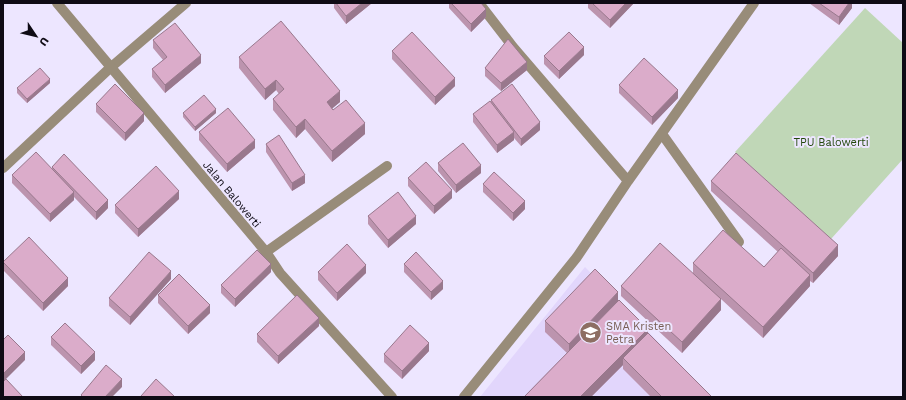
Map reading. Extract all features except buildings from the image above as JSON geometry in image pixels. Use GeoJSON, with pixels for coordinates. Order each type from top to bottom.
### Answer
{"type":"FeatureCollection","features":[{"type":"Feature","properties":{"kind":"street","name":"Jalan Balowerti"},"geometry":{"type":"LineString","coordinates":[[57,3],[266,252],[280,272],[392,397]]}},
{"type":"Feature","properties":{"kind":"street"},"geometry":{"type":"LineString","coordinates":[[3,168],[110,68],[186,3]]}},
{"type":"Feature","properties":{"kind":"street"},"geometry":{"type":"LineString","coordinates":[[479,3],[513,47],[628,181]]}},
{"type":"Feature","properties":{"kind":"street"},"geometry":{"type":"LineString","coordinates":[[464,397],[577,257],[628,181],[754,3]]}},
{"type":"Feature","properties":{"kind":"street"},"geometry":{"type":"LineString","coordinates":[[662,134],[739,242]]}},
{"type":"Feature","properties":{"kind":"street"},"geometry":{"type":"LineString","coordinates":[[266,252],[387,166]]}},
{"type":"Feature","properties":{"kind":"shaded area","name":"SMA Kristen Petra"},"geometry":{"type":"Polygon","coordinates":[[[585,267],[712,397],[480,397],[585,267]]]}},
{"type":"Feature","properties":{"kind":"green space","name":"TPU Balowerti"},"geometry":{"type":"Polygon","coordinates":[[[865,8],[903,43],[903,159],[831,239],[735,152],[865,8]]]}},
{"type":"Feature","properties":{"kind":"place","name":"SMA Kristen Petra"},"geometry":{"type":"Point","coordinates":[590,332]}}]}
